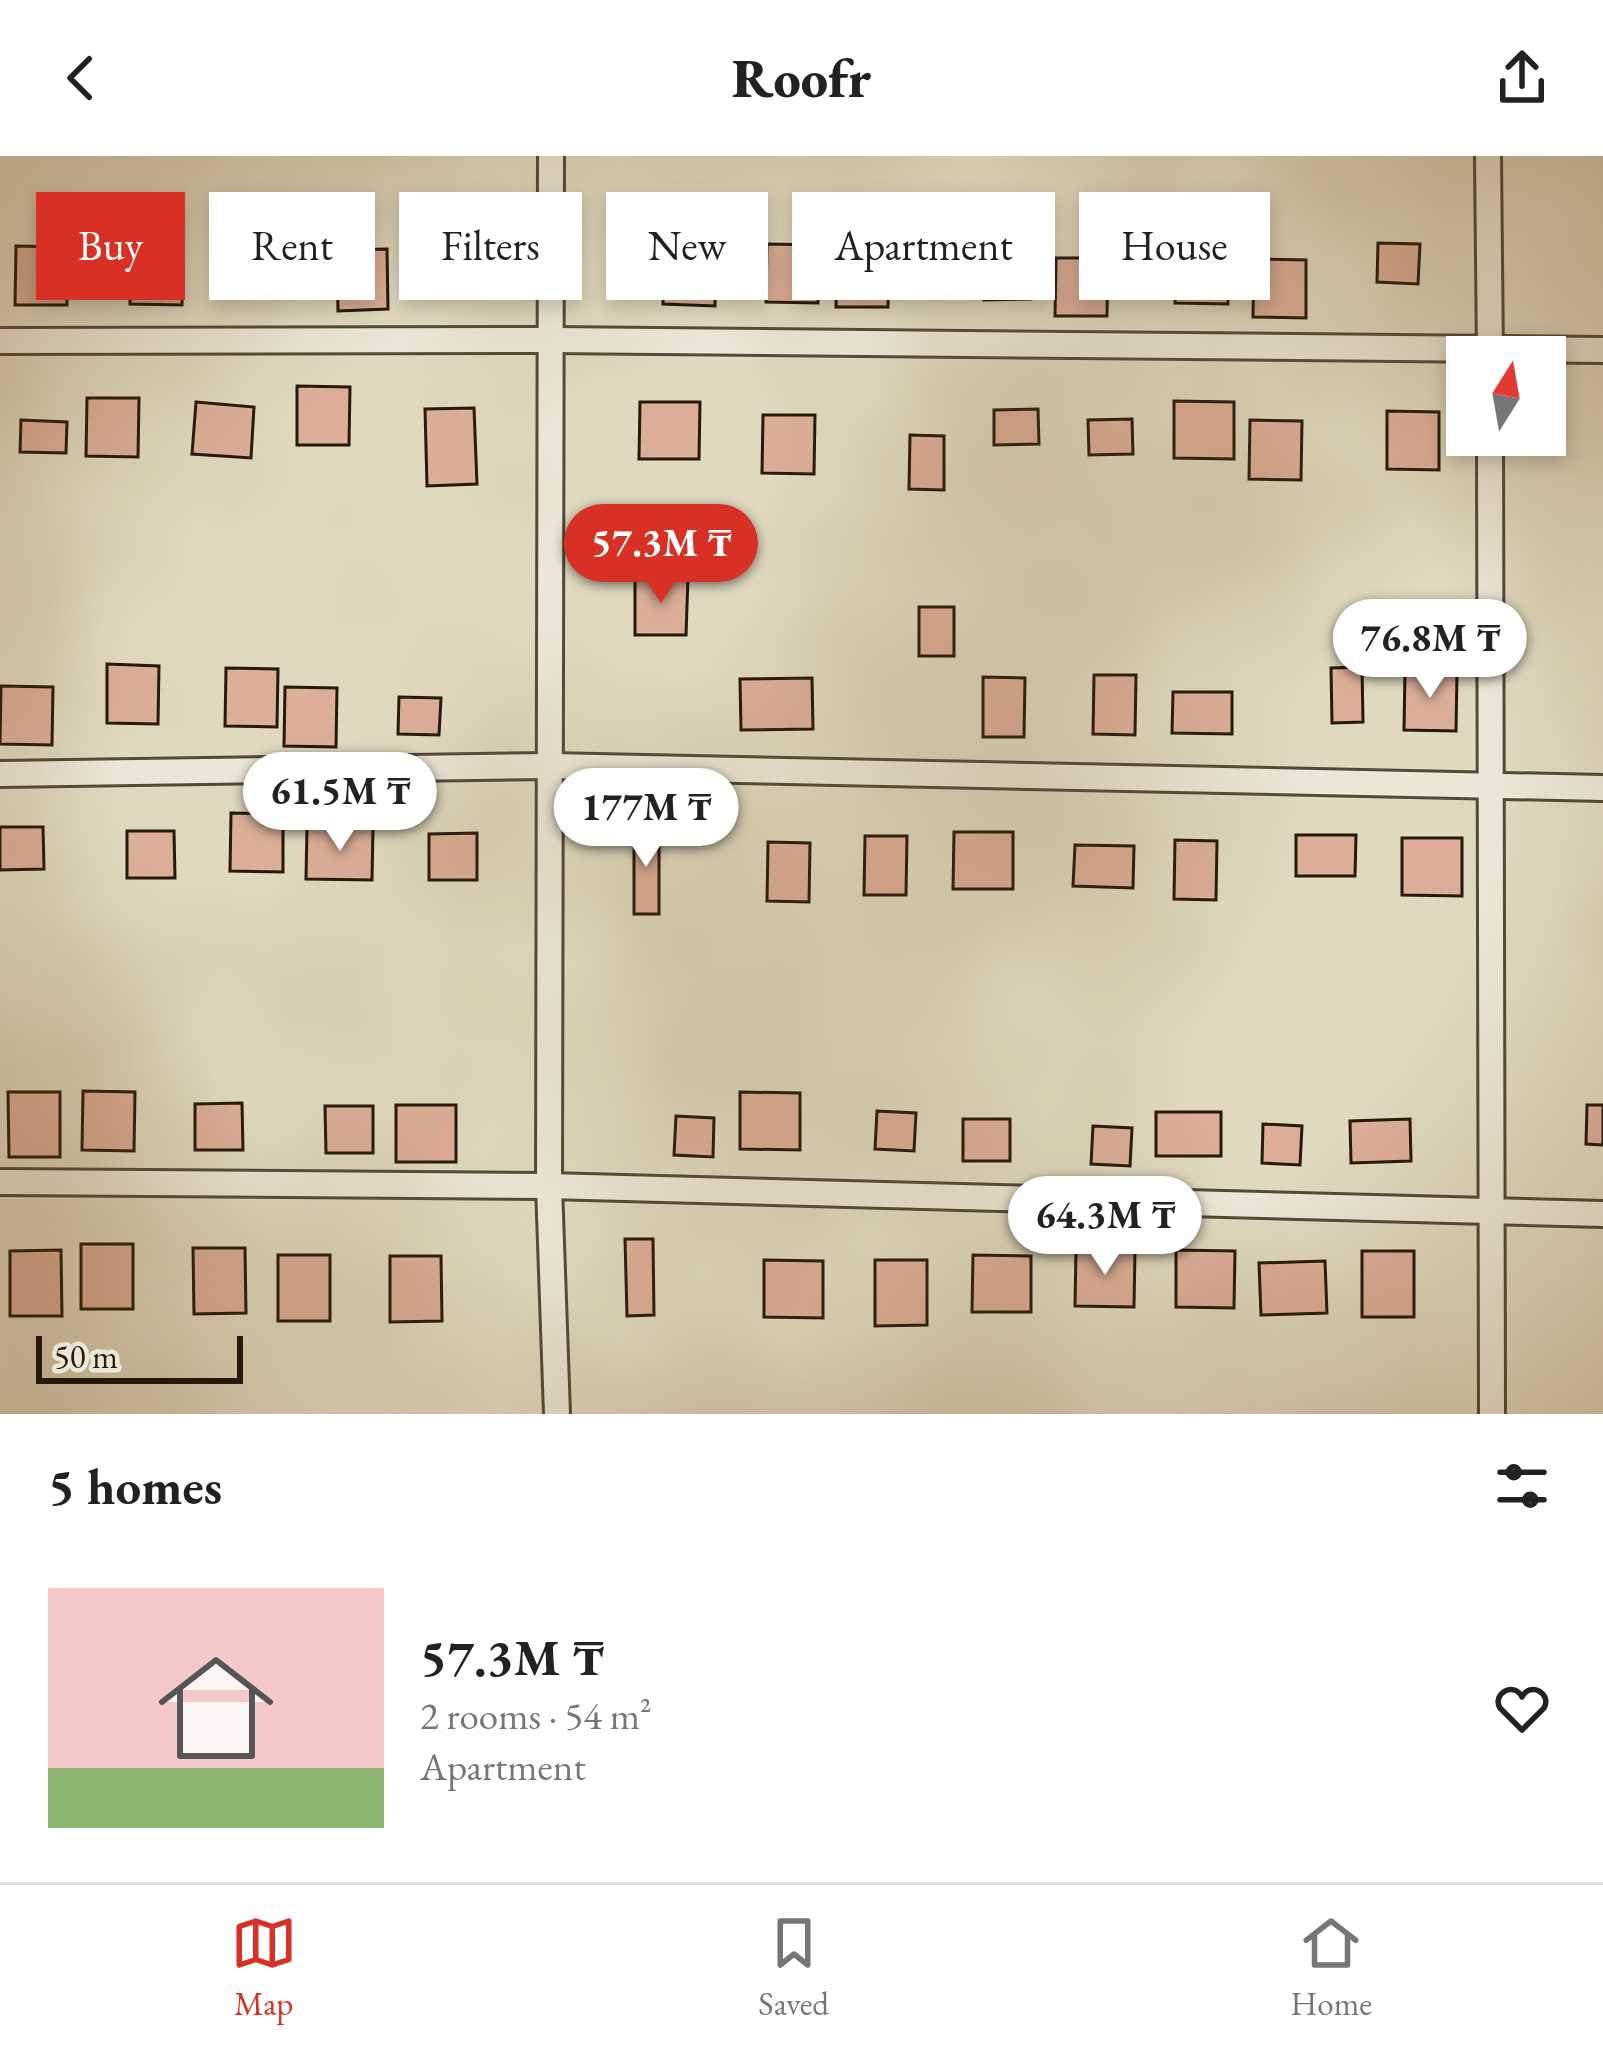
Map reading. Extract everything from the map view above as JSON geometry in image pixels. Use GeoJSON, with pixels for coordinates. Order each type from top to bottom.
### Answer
{"type":"FeatureCollection","features":[{"type":"Feature","properties":{"kind":"street"},"geometry":{"type":"LineString","coordinates":[[551,156],[549,1186],[557,1414]]}},
{"type":"Feature","properties":{"kind":"street"},"geometry":{"type":"LineString","coordinates":[[1489,156],[1490,336]]}},
{"type":"Feature","properties":{"kind":"street"},"geometry":{"type":"LineString","coordinates":[[0,341],[550,340],[1446,351]]}},
{"type":"Feature","properties":{"kind":"street"},"geometry":{"type":"LineString","coordinates":[[1566,351],[1603,350]]}},
{"type":"Feature","properties":{"kind":"street"},"geometry":{"type":"LineString","coordinates":[[1490,456],[1492,1414]]}},
{"type":"Feature","properties":{"kind":"street"},"geometry":{"type":"LineString","coordinates":[[0,774],[550,766],[1603,788]]}},
{"type":"Feature","properties":{"kind":"street"},"geometry":{"type":"LineString","coordinates":[[0,1182],[549,1186],[1603,1214]]}},
{"type":"Feature","properties":{"kind":"building"},"geometry":{"type":"Polygon","coordinates":[[[1378,243],[1420,244],[1418,284],[1377,282],[1378,243]]]}},
{"type":"Feature","properties":{"kind":"building"},"geometry":{"type":"Polygon","coordinates":[[[768,244],[792,244],[792,300],[818,303],[766,302],[768,244]]]}},
{"type":"Feature","properties":{"kind":"building"},"geometry":{"type":"Polygon","coordinates":[[[16,246],[36,246],[36,300],[67,300],[67,305],[15,305],[16,246]]]}},
{"type":"Feature","properties":{"kind":"building"},"geometry":{"type":"Polygon","coordinates":[[[375,249],[387,249],[388,309],[338,311],[338,300],[375,300],[375,249]]]}},
{"type":"Feature","properties":{"kind":"building"},"geometry":{"type":"Polygon","coordinates":[[[1056,258],[1079,258],[1079,300],[1107,300],[1107,316],[1055,316],[1056,258]]]}},
{"type":"Feature","properties":{"kind":"building"},"geometry":{"type":"Polygon","coordinates":[[[1270,259],[1306,260],[1306,318],[1253,317],[1253,300],[1270,300],[1270,259]]]}},
{"type":"Feature","properties":{"kind":"building"},"geometry":{"type":"Polygon","coordinates":[[[130,300],[182,300],[182,305],[130,304],[130,300]]]}},
{"type":"Feature","properties":{"kind":"building"},"geometry":{"type":"Polygon","coordinates":[[[663,300],[715,300],[715,306],[663,304],[663,300]]]}},
{"type":"Feature","properties":{"kind":"building"},"geometry":{"type":"Polygon","coordinates":[[[836,300],[888,300],[888,307],[836,307],[836,300]]]}},
{"type":"Feature","properties":{"kind":"building"},"geometry":{"type":"Polygon","coordinates":[[[1175,300],[1228,300],[1228,304],[1175,300]]]}},
{"type":"Feature","properties":{"kind":"building"},"geometry":{"type":"Polygon","coordinates":[[[297,386],[350,387],[349,445],[297,445],[297,386]]]}},
{"type":"Feature","properties":{"kind":"building"},"geometry":{"type":"Polygon","coordinates":[[[87,398],[139,398],[138,457],[86,456],[87,398]]]}},
{"type":"Feature","properties":{"kind":"building"},"geometry":{"type":"Polygon","coordinates":[[[1174,401],[1234,402],[1234,459],[1174,458],[1174,401]]]}},
{"type":"Feature","properties":{"kind":"building"},"geometry":{"type":"Polygon","coordinates":[[[196,402],[254,407],[251,458],[192,454],[196,402]]]}},
{"type":"Feature","properties":{"kind":"building"},"geometry":{"type":"Polygon","coordinates":[[[640,402],[700,402],[699,459],[639,459],[640,402]]]}},
{"type":"Feature","properties":{"kind":"building"},"geometry":{"type":"Polygon","coordinates":[[[474,408],[477,484],[427,486],[425,409],[474,408]]]}},
{"type":"Feature","properties":{"kind":"building"},"geometry":{"type":"Polygon","coordinates":[[[1038,409],[1039,444],[994,445],[994,410],[1038,409]]]}},
{"type":"Feature","properties":{"kind":"building"},"geometry":{"type":"Polygon","coordinates":[[[1387,411],[1439,412],[1439,470],[1387,469],[1387,411]]]}},
{"type":"Feature","properties":{"kind":"building"},"geometry":{"type":"Polygon","coordinates":[[[763,415],[815,415],[814,474],[762,473],[763,415]]]}},
{"type":"Feature","properties":{"kind":"building"},"geometry":{"type":"Polygon","coordinates":[[[1132,419],[1133,454],[1089,455],[1088,420],[1132,419]]]}},
{"type":"Feature","properties":{"kind":"building"},"geometry":{"type":"Polygon","coordinates":[[[21,420],[67,422],[66,453],[20,452],[21,420]]]}},
{"type":"Feature","properties":{"kind":"building"},"geometry":{"type":"Polygon","coordinates":[[[1250,420],[1302,421],[1301,480],[1249,479],[1250,420]]]}},
{"type":"Feature","properties":{"kind":"building"},"geometry":{"type":"Polygon","coordinates":[[[910,435],[944,436],[944,490],[909,489],[910,435]]]}},
{"type":"Feature","properties":{"kind":"building"},"geometry":{"type":"Polygon","coordinates":[[[635,576],[688,577],[686,635],[635,635],[635,576]]]}},
{"type":"Feature","properties":{"kind":"building"},"geometry":{"type":"Polygon","coordinates":[[[919,607],[954,607],[954,656],[919,656],[919,607]]]}},
{"type":"Feature","properties":{"kind":"building"},"geometry":{"type":"Polygon","coordinates":[[[107,664],[159,666],[158,724],[107,723],[107,664]]]}},
{"type":"Feature","properties":{"kind":"building"},"geometry":{"type":"Polygon","coordinates":[[[1362,667],[1363,722],[1332,723],[1331,668],[1362,667]]]}},
{"type":"Feature","properties":{"kind":"building"},"geometry":{"type":"Polygon","coordinates":[[[226,668],[278,669],[277,727],[225,726],[226,668]]]}},
{"type":"Feature","properties":{"kind":"building"},"geometry":{"type":"Polygon","coordinates":[[[1405,671],[1457,673],[1456,731],[1404,730],[1405,671]]]}},
{"type":"Feature","properties":{"kind":"building"},"geometry":{"type":"Polygon","coordinates":[[[1094,675],[1136,675],[1135,735],[1093,734],[1094,675]]]}},
{"type":"Feature","properties":{"kind":"building"},"geometry":{"type":"Polygon","coordinates":[[[983,677],[1025,678],[1024,737],[983,737],[983,677]]]}},
{"type":"Feature","properties":{"kind":"building"},"geometry":{"type":"Polygon","coordinates":[[[812,678],[813,729],[741,730],[740,679],[812,678]]]}},
{"type":"Feature","properties":{"kind":"building"},"geometry":{"type":"Polygon","coordinates":[[[1,686],[53,687],[52,745],[0,744],[1,686]]]}},
{"type":"Feature","properties":{"kind":"building"},"geometry":{"type":"Polygon","coordinates":[[[285,687],[337,688],[336,747],[284,746],[285,687]]]}},
{"type":"Feature","properties":{"kind":"building"},"geometry":{"type":"Polygon","coordinates":[[[1173,692],[1232,692],[1232,734],[1172,733],[1173,692]]]}},
{"type":"Feature","properties":{"kind":"building"},"geometry":{"type":"Polygon","coordinates":[[[399,697],[441,698],[439,735],[398,734],[399,697]]]}},
{"type":"Feature","properties":{"kind":"building"},"geometry":{"type":"Polygon","coordinates":[[[231,813],[283,814],[283,872],[230,871],[231,813]]]}},
{"type":"Feature","properties":{"kind":"building"},"geometry":{"type":"Polygon","coordinates":[[[0,827],[43,827],[44,869],[0,870],[0,827]]]}},
{"type":"Feature","properties":{"kind":"building"},"geometry":{"type":"Polygon","coordinates":[[[307,827],[373,828],[372,880],[306,879],[307,827]]]}},
{"type":"Feature","properties":{"kind":"building"},"geometry":{"type":"Polygon","coordinates":[[[634,827],[659,827],[659,914],[634,914],[634,827]]]}},
{"type":"Feature","properties":{"kind":"building"},"geometry":{"type":"Polygon","coordinates":[[[127,831],[174,831],[175,878],[127,878],[127,831]]]}},
{"type":"Feature","properties":{"kind":"building"},"geometry":{"type":"Polygon","coordinates":[[[954,832],[1013,832],[1013,889],[953,889],[954,832]]]}},
{"type":"Feature","properties":{"kind":"building"},"geometry":{"type":"Polygon","coordinates":[[[477,833],[477,880],[429,880],[429,834],[477,833]]]}},
{"type":"Feature","properties":{"kind":"building"},"geometry":{"type":"Polygon","coordinates":[[[1296,835],[1356,835],[1355,876],[1296,876],[1296,835]]]}},
{"type":"Feature","properties":{"kind":"building"},"geometry":{"type":"Polygon","coordinates":[[[865,836],[907,836],[906,895],[864,895],[865,836]]]}},
{"type":"Feature","properties":{"kind":"building"},"geometry":{"type":"Polygon","coordinates":[[[1402,838],[1462,838],[1462,896],[1402,895],[1402,838]]]}},
{"type":"Feature","properties":{"kind":"building"},"geometry":{"type":"Polygon","coordinates":[[[1175,840],[1217,841],[1216,900],[1174,899],[1175,840]]]}},
{"type":"Feature","properties":{"kind":"building"},"geometry":{"type":"Polygon","coordinates":[[[768,842],[810,843],[809,902],[767,901],[768,842]]]}},
{"type":"Feature","properties":{"kind":"building"},"geometry":{"type":"Polygon","coordinates":[[[1075,845],[1134,846],[1133,888],[1073,886],[1075,845]]]}},
{"type":"Feature","properties":{"kind":"building"},"geometry":{"type":"Polygon","coordinates":[[[83,1091],[135,1092],[134,1151],[82,1150],[83,1091]]]}},
{"type":"Feature","properties":{"kind":"building"},"geometry":{"type":"Polygon","coordinates":[[[8,1092],[60,1092],[60,1157],[9,1157],[8,1092]]]}},
{"type":"Feature","properties":{"kind":"building"},"geometry":{"type":"Polygon","coordinates":[[[740,1092],[800,1093],[800,1150],[740,1149],[740,1092]]]}},
{"type":"Feature","properties":{"kind":"building"},"geometry":{"type":"Polygon","coordinates":[[[242,1103],[243,1150],[195,1150],[195,1104],[242,1103]]]}},
{"type":"Feature","properties":{"kind":"building"},"geometry":{"type":"Polygon","coordinates":[[[396,1105],[456,1105],[456,1162],[396,1162],[396,1105]]]}},
{"type":"Feature","properties":{"kind":"building"},"geometry":{"type":"Polygon","coordinates":[[[1587,1105],[1603,1105],[1603,1145],[1586,1144],[1587,1105]]]}},
{"type":"Feature","properties":{"kind":"building"},"geometry":{"type":"Polygon","coordinates":[[[325,1106],[373,1106],[373,1153],[326,1153],[325,1106]]]}},
{"type":"Feature","properties":{"kind":"building"},"geometry":{"type":"Polygon","coordinates":[[[877,1111],[916,1113],[914,1151],[875,1149],[877,1111]]]}},
{"type":"Feature","properties":{"kind":"building"},"geometry":{"type":"Polygon","coordinates":[[[1156,1112],[1221,1112],[1221,1156],[1156,1156],[1156,1112]]]}},
{"type":"Feature","properties":{"kind":"building"},"geometry":{"type":"Polygon","coordinates":[[[676,1116],[714,1118],[713,1157],[674,1155],[676,1116]]]}},
{"type":"Feature","properties":{"kind":"building"},"geometry":{"type":"Polygon","coordinates":[[[963,1119],[1010,1119],[1010,1161],[963,1161],[963,1119]]]}},
{"type":"Feature","properties":{"kind":"building"},"geometry":{"type":"Polygon","coordinates":[[[1410,1119],[1411,1161],[1351,1163],[1350,1121],[1410,1119]]]}},
{"type":"Feature","properties":{"kind":"building"},"geometry":{"type":"Polygon","coordinates":[[[1263,1124],[1302,1126],[1300,1165],[1262,1163],[1263,1124]]]}},
{"type":"Feature","properties":{"kind":"building"},"geometry":{"type":"Polygon","coordinates":[[[1093,1126],[1132,1128],[1130,1166],[1091,1164],[1093,1126]]]}},
{"type":"Feature","properties":{"kind":"building"},"geometry":{"type":"Polygon","coordinates":[[[625,1239],[653,1239],[654,1315],[627,1316],[625,1239]]]}},
{"type":"Feature","properties":{"kind":"building"},"geometry":{"type":"Polygon","coordinates":[[[81,1244],[133,1244],[133,1309],[81,1309],[81,1244]]]}},
{"type":"Feature","properties":{"kind":"building"},"geometry":{"type":"Polygon","coordinates":[[[193,1248],[245,1248],[246,1313],[194,1314],[193,1248]]]}},
{"type":"Feature","properties":{"kind":"building"},"geometry":{"type":"Polygon","coordinates":[[[1076,1249],[1135,1250],[1134,1307],[1075,1306],[1076,1249]]]}},
{"type":"Feature","properties":{"kind":"building"},"geometry":{"type":"Polygon","coordinates":[[[61,1250],[62,1316],[10,1316],[10,1251],[61,1250]]]}},
{"type":"Feature","properties":{"kind":"building"},"geometry":{"type":"Polygon","coordinates":[[[1176,1250],[1235,1251],[1234,1308],[1176,1307],[1176,1250]]]}},
{"type":"Feature","properties":{"kind":"building"},"geometry":{"type":"Polygon","coordinates":[[[1362,1251],[1414,1251],[1414,1317],[1362,1317],[1362,1251]]]}},
{"type":"Feature","properties":{"kind":"building"},"geometry":{"type":"Polygon","coordinates":[[[278,1255],[330,1255],[330,1321],[278,1321],[278,1255]]]}},
{"type":"Feature","properties":{"kind":"building"},"geometry":{"type":"Polygon","coordinates":[[[973,1255],[1031,1256],[1031,1312],[972,1312],[973,1255]]]}},
{"type":"Feature","properties":{"kind":"building"},"geometry":{"type":"Polygon","coordinates":[[[390,1256],[441,1256],[442,1321],[390,1322],[390,1256]]]}},
{"type":"Feature","properties":{"kind":"building"},"geometry":{"type":"Polygon","coordinates":[[[764,1260],[823,1261],[823,1318],[764,1317],[764,1260]]]}},
{"type":"Feature","properties":{"kind":"building"},"geometry":{"type":"Polygon","coordinates":[[[875,1260],[927,1260],[927,1325],[875,1326],[875,1260]]]}},
{"type":"Feature","properties":{"kind":"building"},"geometry":{"type":"Polygon","coordinates":[[[1325,1261],[1327,1313],[1261,1315],[1259,1263],[1325,1261]]]}}]}
